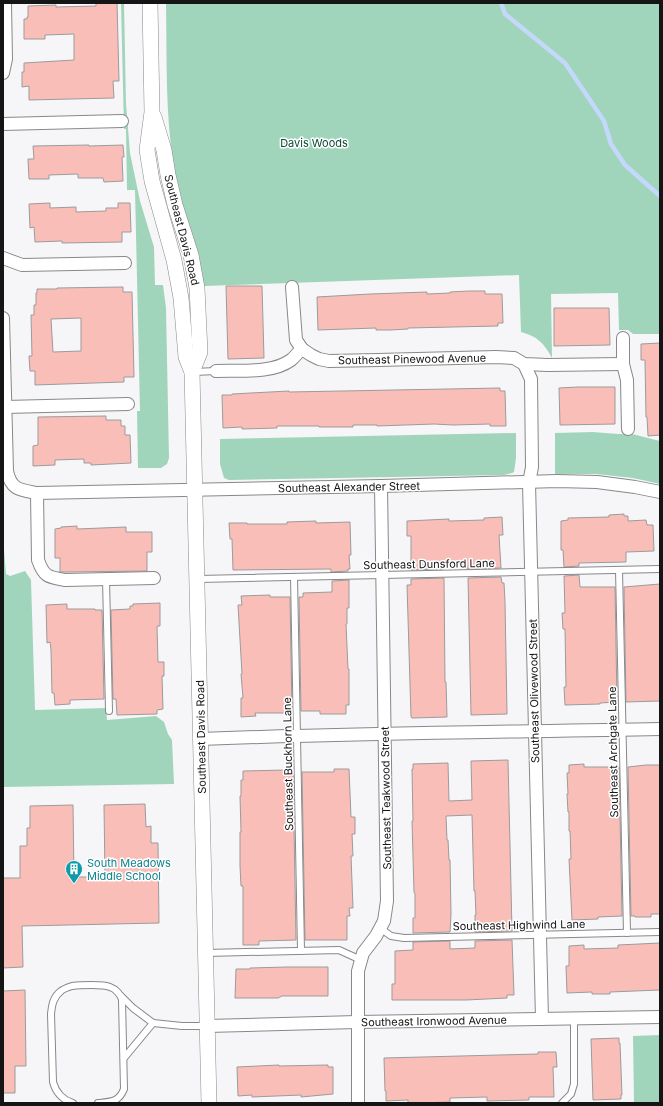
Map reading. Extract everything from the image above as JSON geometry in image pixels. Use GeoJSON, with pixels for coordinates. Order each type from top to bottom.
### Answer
{"type":"FeatureCollection","features":[{"type":"Feature","properties":{"kind":"street"},"geometry":{"type":"LineString","coordinates":[[3,73],[6,59],[5,3]]}},
{"type":"Feature","properties":{"kind":"street","name":"Southeast Davis Road"},"geometry":{"type":"LineString","coordinates":[[150,3],[152,112],[147,150],[152,181],[174,260],[181,298],[186,357],[192,372],[196,490],[209,1103]]}},
{"type":"Feature","properties":{"kind":"street"},"geometry":{"type":"LineString","coordinates":[[3,124],[122,121]]}},
{"type":"Feature","properties":{"kind":"street"},"geometry":{"type":"LineString","coordinates":[[3,258],[22,266],[125,263]]}},
{"type":"Feature","properties":{"kind":"street"},"geometry":{"type":"LineString","coordinates":[[216,371],[267,370],[290,360],[302,348],[296,340],[292,287]]}},
{"type":"Feature","properties":{"kind":"street","name":"Southeast Alexander Street"},"geometry":{"type":"LineString","coordinates":[[3,318],[7,471],[8,476],[15,487],[19,490],[37,493],[557,481],[597,482],[660,492]]}},
{"type":"Feature","properties":{"kind":"street"},"geometry":{"type":"LineString","coordinates":[[623,338],[623,364],[627,380],[628,429]]}},
{"type":"Feature","properties":{"kind":"street","name":"Southeast Pinewood Avenue"},"geometry":{"type":"LineString","coordinates":[[302,348],[311,356],[329,361],[496,357],[514,358],[524,364],[623,364]]}},
{"type":"Feature","properties":{"kind":"street","name":"Southeast Olivewood Street"},"geometry":{"type":"LineString","coordinates":[[524,364],[531,379],[532,467],[529,482],[542,1019]]}},
{"type":"Feature","properties":{"kind":"street"},"geometry":{"type":"LineString","coordinates":[[5,407],[128,404]]}},
{"type":"Feature","properties":{"kind":"street","name":"Southeast Teakwood Street"},"geometry":{"type":"LineString","coordinates":[[358,1103],[358,971],[363,954],[384,921],[387,901],[381,486]]}},
{"type":"Feature","properties":{"kind":"street"},"geometry":{"type":"LineString","coordinates":[[37,493],[38,560],[45,574],[52,578],[65,580],[154,578]]}},
{"type":"Feature","properties":{"kind":"street"},"geometry":{"type":"LineString","coordinates":[[201,739],[660,729]]}},
{"type":"Feature","properties":{"kind":"street","name":"Southeast Ironwood Avenue"},"geometry":{"type":"LineString","coordinates":[[207,1026],[660,1017]]}},
{"type":"Feature","properties":{"kind":"lane"},"geometry":{"type":"LineString","coordinates":[[192,372],[216,371]]}},
{"type":"Feature","properties":{"kind":"lane","name":"Southeast Dunsford Lane"},"geometry":{"type":"LineString","coordinates":[[198,579],[660,569]]}},
{"type":"Feature","properties":{"kind":"lane","name":"Southeast Archgate Lane"},"geometry":{"type":"LineString","coordinates":[[620,570],[627,932]]}},
{"type":"Feature","properties":{"kind":"lane","name":"Southeast Buckhorn Lane"},"geometry":{"type":"LineString","coordinates":[[294,577],[301,951]]}},
{"type":"Feature","properties":{"kind":"lane"},"geometry":{"type":"LineString","coordinates":[[106,579],[109,710]]}},
{"type":"Feature","properties":{"kind":"lane","name":"Southeast Highwind Lane"},"geometry":{"type":"LineString","coordinates":[[380,928],[391,936],[404,938],[660,932]]}},
{"type":"Feature","properties":{"kind":"lane"},"geometry":{"type":"LineString","coordinates":[[206,953],[339,950],[361,960]]}},
{"type":"Feature","properties":{"kind":"lane"},"geometry":{"type":"LineString","coordinates":[[73,1103],[61,1097],[53,1082],[51,1014],[54,999],[62,990],[72,986],[101,985],[111,987],[117,991],[133,1008],[153,1023],[182,1026],[207,1026]]}},
{"type":"Feature","properties":{"kind":"lane"},"geometry":{"type":"LineString","coordinates":[[98,1103],[113,1102],[118,1099],[124,1089],[123,1005],[121,996]]}},
{"type":"Feature","properties":{"kind":"lane"},"geometry":{"type":"LineString","coordinates":[[562,1103],[571,1094],[574,1084],[574,1019]]}},
{"type":"Feature","properties":{"kind":"lane"},"geometry":{"type":"LineString","coordinates":[[124,1058],[153,1023]]}},
{"type":"Feature","properties":{"kind":"green space"},"geometry":{"type":"Polygon","coordinates":[[[121,3],[124,3],[126,104],[130,153],[140,201],[154,247],[155,285],[163,285],[166,308],[169,458],[167,464],[161,468],[138,468],[137,411],[140,411],[135,190],[127,190],[121,3]]]}},
{"type":"Feature","properties":{"kind":"green space","name":"Davis Woods"},"geometry":{"type":"Polygon","coordinates":[[[166,3],[660,3],[660,334],[633,334],[628,330],[619,330],[618,293],[551,294],[552,358],[540,341],[521,332],[519,275],[204,286],[198,256],[177,183],[171,148],[167,86],[166,3]]]}},
{"type":"Feature","properties":{"kind":"green space"},"geometry":{"type":"Polygon","coordinates":[[[593,432],[632,434],[660,441],[660,484],[633,478],[596,474],[555,474],[555,433],[593,432]]]}},
{"type":"Feature","properties":{"kind":"green space"},"geometry":{"type":"Polygon","coordinates":[[[516,433],[516,458],[514,472],[504,475],[229,480],[224,478],[220,464],[220,439],[516,433]]]}},
{"type":"Feature","properties":{"kind":"green space"},"geometry":{"type":"Polygon","coordinates":[[[3,537],[6,574],[10,576],[25,571],[31,580],[35,710],[106,708],[107,720],[156,716],[164,722],[168,734],[172,740],[174,784],[3,787],[3,537]]]}},
{"type":"Feature","properties":{"kind":"green space"},"geometry":{"type":"Polygon","coordinates":[[[660,1035],[660,1103],[634,1103],[633,1036],[660,1035]]]}},
{"type":"Feature","properties":{"kind":"building"},"geometry":{"type":"Polygon","coordinates":[[[96,3],[117,3],[119,81],[113,81],[114,98],[29,100],[29,86],[22,87],[22,72],[24,72],[24,63],[74,60],[74,34],[45,35],[45,39],[24,39],[24,19],[27,19],[28,17],[28,6],[96,6],[96,3]]]}},
{"type":"Feature","properties":{"kind":"building"},"geometry":{"type":"Polygon","coordinates":[[[123,145],[123,181],[104,182],[103,178],[78,178],[78,174],[49,175],[49,179],[29,179],[28,159],[34,159],[33,146],[123,145]]]}},
{"type":"Feature","properties":{"kind":"building"},"geometry":{"type":"Polygon","coordinates":[[[50,203],[50,208],[76,207],[76,212],[106,211],[106,208],[118,208],[118,203],[130,203],[131,232],[122,232],[122,242],[35,242],[34,227],[30,228],[29,204],[50,203]]]}},
{"type":"Feature","properties":{"kind":"building"},"geometry":{"type":"Polygon","coordinates":[[[226,286],[262,286],[264,358],[228,359],[226,286]]]}},
{"type":"Feature","properties":{"kind":"building"},"geometry":{"type":"Polygon","coordinates":[[[123,287],[123,292],[132,292],[134,377],[124,377],[124,382],[35,385],[35,371],[30,371],[29,356],[32,356],[31,315],[34,315],[37,289],[123,287]],[[81,318],[51,319],[53,352],[81,351],[81,318]]]}},
{"type":"Feature","properties":{"kind":"building"},"geometry":{"type":"Polygon","coordinates":[[[485,291],[485,294],[502,294],[503,323],[498,323],[498,326],[408,328],[390,330],[376,330],[376,328],[318,330],[317,297],[427,292],[427,294],[485,291]]]}},
{"type":"Feature","properties":{"kind":"building"},"geometry":{"type":"Polygon","coordinates":[[[554,308],[609,308],[610,345],[554,346],[554,308]]]}},
{"type":"Feature","properties":{"kind":"building"},"geometry":{"type":"Polygon","coordinates":[[[660,343],[660,435],[648,436],[646,417],[645,360],[641,360],[641,344],[660,343]]]}},
{"type":"Feature","properties":{"kind":"building"},"geometry":{"type":"Polygon","coordinates":[[[615,387],[615,424],[560,425],[559,388],[615,387]]]}},
{"type":"Feature","properties":{"kind":"building"},"geometry":{"type":"Polygon","coordinates":[[[500,388],[500,391],[505,391],[506,426],[490,426],[490,424],[434,424],[377,426],[353,425],[353,427],[277,426],[277,428],[223,428],[222,395],[289,391],[500,388]]]}},
{"type":"Feature","properties":{"kind":"building"},"geometry":{"type":"Polygon","coordinates":[[[106,416],[106,420],[121,420],[121,426],[125,426],[125,435],[130,435],[131,463],[91,465],[91,463],[84,463],[84,459],[55,460],[55,465],[33,466],[33,446],[38,445],[38,417],[106,416]]]}},
{"type":"Feature","properties":{"kind":"building"},"geometry":{"type":"Polygon","coordinates":[[[624,514],[624,516],[628,516],[628,521],[646,520],[647,525],[653,525],[654,551],[626,552],[626,562],[579,563],[579,566],[564,567],[563,550],[561,550],[561,521],[568,520],[568,518],[609,517],[609,515],[624,514]]]}},
{"type":"Feature","properties":{"kind":"building"},"geometry":{"type":"Polygon","coordinates":[[[502,517],[503,535],[499,535],[501,568],[467,569],[467,566],[443,567],[443,569],[411,570],[411,536],[407,536],[407,521],[449,519],[449,521],[484,520],[484,518],[502,517]]]}},
{"type":"Feature","properties":{"kind":"building"},"geometry":{"type":"Polygon","coordinates":[[[316,521],[316,523],[350,522],[351,555],[349,555],[350,569],[348,569],[348,571],[331,572],[331,569],[233,570],[232,539],[230,539],[229,523],[287,524],[287,522],[316,521]]]}},
{"type":"Feature","properties":{"kind":"building"},"geometry":{"type":"Polygon","coordinates":[[[77,526],[77,529],[126,527],[126,532],[152,532],[152,552],[147,552],[147,571],[60,572],[60,558],[55,558],[55,529],[77,526]]]}},
{"type":"Feature","properties":{"kind":"building"},"geometry":{"type":"Polygon","coordinates":[[[579,575],[580,587],[615,587],[617,702],[565,705],[565,629],[563,629],[562,613],[565,613],[564,576],[579,575]]]}},
{"type":"Feature","properties":{"kind":"building"},"geometry":{"type":"Polygon","coordinates":[[[501,577],[502,583],[504,583],[505,602],[507,714],[471,715],[468,578],[501,577]]]}},
{"type":"Feature","properties":{"kind":"building"},"geometry":{"type":"Polygon","coordinates":[[[444,578],[445,682],[447,717],[412,718],[407,585],[411,585],[411,579],[444,578]]]}},
{"type":"Feature","properties":{"kind":"building"},"geometry":{"type":"Polygon","coordinates":[[[349,580],[349,608],[347,608],[346,624],[349,669],[349,705],[346,705],[346,714],[320,714],[320,711],[301,711],[299,597],[303,597],[303,593],[332,592],[332,581],[349,580]]]}},
{"type":"Feature","properties":{"kind":"building"},"geometry":{"type":"Polygon","coordinates":[[[660,584],[660,701],[626,702],[624,587],[660,584]]]}},
{"type":"Feature","properties":{"kind":"building"},"geometry":{"type":"Polygon","coordinates":[[[270,595],[270,597],[290,597],[292,711],[287,711],[287,713],[255,713],[256,716],[241,717],[241,698],[243,698],[238,605],[242,605],[241,596],[270,595]]]}},
{"type":"Feature","properties":{"kind":"building"},"geometry":{"type":"Polygon","coordinates":[[[160,603],[160,626],[157,626],[158,662],[164,662],[164,676],[162,676],[163,709],[157,710],[157,714],[117,715],[116,699],[113,699],[111,610],[130,609],[130,606],[133,606],[133,604],[160,603]]]}},
{"type":"Feature","properties":{"kind":"building"},"geometry":{"type":"Polygon","coordinates":[[[67,604],[67,609],[102,610],[104,699],[70,700],[70,704],[55,705],[54,693],[52,693],[50,642],[47,643],[46,605],[67,604]]]}},
{"type":"Feature","properties":{"kind":"building"},"geometry":{"type":"Polygon","coordinates":[[[508,760],[512,931],[475,932],[476,915],[472,815],[446,816],[450,860],[450,932],[413,933],[413,918],[415,918],[415,894],[412,821],[413,764],[448,763],[449,801],[472,800],[471,761],[508,760]]]}},
{"type":"Feature","properties":{"kind":"building"},"geometry":{"type":"Polygon","coordinates":[[[584,764],[584,767],[619,767],[622,916],[572,920],[567,773],[569,773],[569,765],[584,764]]]}},
{"type":"Feature","properties":{"kind":"building"},"geometry":{"type":"Polygon","coordinates":[[[660,765],[660,914],[651,914],[651,917],[635,917],[631,916],[628,767],[660,765]]]}},
{"type":"Feature","properties":{"kind":"building"},"geometry":{"type":"Polygon","coordinates":[[[334,769],[349,769],[351,817],[355,817],[355,834],[352,834],[353,856],[351,856],[353,908],[349,908],[350,916],[347,916],[347,940],[305,940],[302,772],[334,772],[334,769]]]}},
{"type":"Feature","properties":{"kind":"building"},"geometry":{"type":"Polygon","coordinates":[[[286,770],[286,772],[293,772],[296,940],[259,941],[259,945],[243,945],[243,886],[241,886],[240,866],[240,796],[243,771],[286,770]]]}},
{"type":"Feature","properties":{"kind":"building","name":"South Meadows Middle School"},"geometry":{"type":"Polygon","coordinates":[[[145,804],[146,827],[151,826],[151,843],[158,843],[159,923],[22,926],[23,967],[3,968],[3,878],[20,878],[20,846],[27,846],[27,828],[30,828],[30,806],[73,805],[74,877],[105,877],[104,805],[145,804]]]}},
{"type":"Feature","properties":{"kind":"building"},"geometry":{"type":"Polygon","coordinates":[[[512,940],[514,995],[507,995],[507,998],[466,1000],[392,1000],[392,984],[395,984],[395,951],[413,950],[413,942],[450,941],[450,949],[475,948],[475,941],[512,940]]]}},
{"type":"Feature","properties":{"kind":"building"},"geometry":{"type":"Polygon","coordinates":[[[660,943],[660,990],[610,992],[610,994],[592,994],[592,992],[567,993],[566,966],[569,966],[569,946],[584,945],[584,949],[618,948],[618,945],[660,943]]]}},
{"type":"Feature","properties":{"kind":"building"},"geometry":{"type":"Polygon","coordinates":[[[328,967],[328,996],[235,998],[236,969],[328,967]]]}},
{"type":"Feature","properties":{"kind":"building"},"geometry":{"type":"Polygon","coordinates":[[[25,990],[26,1066],[15,1066],[15,1093],[3,1093],[3,991],[25,990]]]}},
{"type":"Feature","properties":{"kind":"building"},"geometry":{"type":"Polygon","coordinates":[[[619,1038],[621,1099],[593,1100],[591,1039],[619,1038]]]}},
{"type":"Feature","properties":{"kind":"building"},"geometry":{"type":"Polygon","coordinates":[[[538,1052],[556,1052],[557,1067],[553,1067],[554,1097],[529,1097],[529,1100],[487,1101],[487,1097],[450,1098],[450,1102],[415,1103],[408,1103],[408,1100],[386,1101],[384,1058],[538,1054],[538,1052]]]}},
{"type":"Feature","properties":{"kind":"building"},"geometry":{"type":"Polygon","coordinates":[[[328,1065],[328,1067],[333,1067],[333,1094],[301,1097],[301,1095],[252,1097],[252,1095],[238,1096],[237,1067],[328,1065]]]}},
{"type":"Feature","properties":{"kind":"waterway"},"geometry":{"type":"LineString","coordinates":[[501,3],[505,14],[565,63],[604,121],[611,144],[625,165],[660,196]]}},
{"type":"Feature","properties":{"kind":"place","name":"South Meadows Middle School"},"geometry":{"type":"Point","coordinates":[74,884]}}]}
